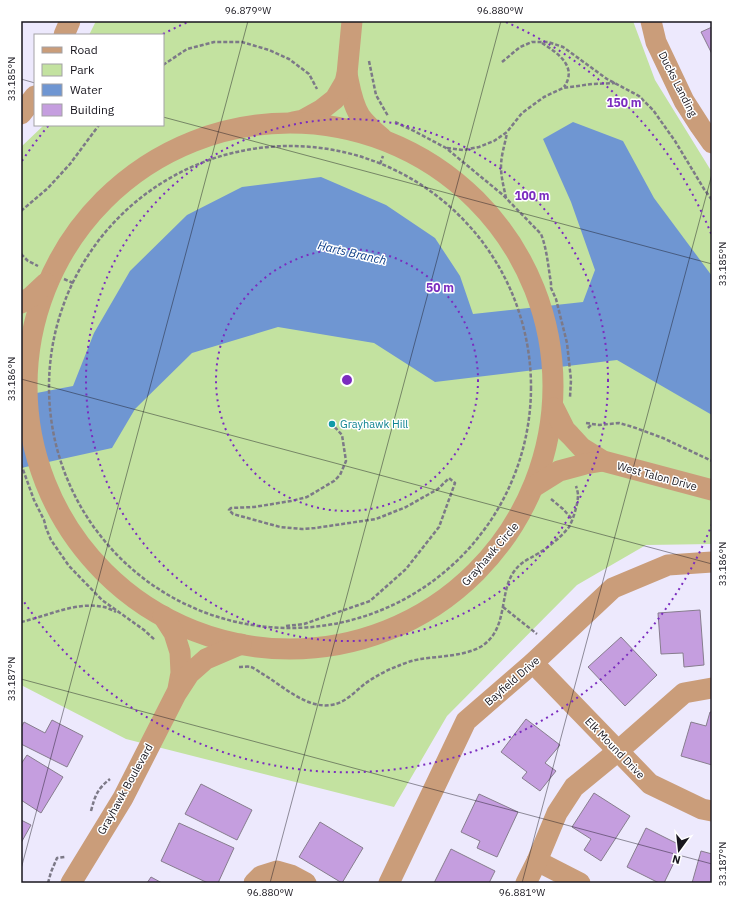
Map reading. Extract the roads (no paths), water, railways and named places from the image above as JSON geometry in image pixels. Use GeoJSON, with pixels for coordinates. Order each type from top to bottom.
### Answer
{"type":"FeatureCollection","features":[{"type":"Feature","properties":{"kind":"street"},"geometry":{"type":"LineString","coordinates":[[64,34],[70,21]]}},
{"type":"Feature","properties":{"kind":"street"},"geometry":{"type":"LineString","coordinates":[[285,123],[304,120],[321,110],[335,99],[345,82],[347,74],[352,21]]}},
{"type":"Feature","properties":{"kind":"street","name":"Ducks Landing"},"geometry":{"type":"LineString","coordinates":[[651,21],[656,42],[684,101],[712,143]]}},
{"type":"Feature","properties":{"kind":"street"},"geometry":{"type":"LineString","coordinates":[[347,74],[356,108],[361,116],[384,140]]}},
{"type":"Feature","properties":{"kind":"street"},"geometry":{"type":"LineString","coordinates":[[21,114],[34,97]]}},
{"type":"Feature","properties":{"kind":"street","name":"Grayhawk Circle"},"geometry":{"type":"LineString","coordinates":[[274,123],[341,127],[384,140],[421,157],[463,186],[504,231],[535,289],[550,335],[559,403],[549,446],[535,486],[518,522],[468,583],[402,626],[328,648],[252,647],[193,632],[146,608],[102,572],[58,512],[34,454],[30,370],[32,327],[46,282],[69,240],[115,188],[163,155],[221,131],[274,123]]}},
{"type":"Feature","properties":{"kind":"street"},"geometry":{"type":"LineString","coordinates":[[21,303],[31,297],[46,282]]}},
{"type":"Feature","properties":{"kind":"street","name":"West Talon Drive"},"geometry":{"type":"LineString","coordinates":[[559,403],[565,430],[582,448],[603,461],[712,490]]}},
{"type":"Feature","properties":{"kind":"street","name":"West Talon Drive"},"geometry":{"type":"LineString","coordinates":[[535,486],[559,471],[603,461]]}},
{"type":"Feature","properties":{"kind":"street","name":"Bayfield Drive"},"geometry":{"type":"LineString","coordinates":[[389,883],[466,721],[533,664],[613,588],[668,565],[712,562]]}},
{"type":"Feature","properties":{"kind":"street","name":"Grayhawk Boulevard"},"geometry":{"type":"LineString","coordinates":[[163,616],[174,633],[180,652],[181,673],[176,694]]}},
{"type":"Feature","properties":{"kind":"street","name":"Grayhawk Boulevard"},"geometry":{"type":"LineString","coordinates":[[71,883],[123,798],[176,694],[189,674],[206,659],[241,644]]}},
{"type":"Feature","properties":{"kind":"street","name":"Elk Mound Drive"},"geometry":{"type":"LineString","coordinates":[[533,664],[650,784],[702,809],[712,811]]}},
{"type":"Feature","properties":{"kind":"street"},"geometry":{"type":"LineString","coordinates":[[526,883],[557,813],[574,787],[618,751],[684,693],[712,688]]}},
{"type":"Feature","properties":{"kind":"street"},"geometry":{"type":"LineString","coordinates":[[537,861],[580,883]]}},
{"type":"Feature","properties":{"kind":"street"},"geometry":{"type":"LineString","coordinates":[[254,883],[261,876],[277,871],[290,875],[306,883]]}},
{"type":"Feature","properties":{"kind":"water","name":"Harts Branch"},"geometry":{"type":"Polygon","coordinates":[[[573,122],[623,141],[654,198],[712,276],[712,415],[617,360],[435,382],[374,343],[278,327],[192,353],[135,409],[112,448],[21,468],[21,396],[73,386],[94,333],[130,271],[187,215],[242,187],[321,177],[386,205],[435,238],[460,276],[473,314],[583,302],[595,270],[571,202],[543,139],[573,122]]]}},
{"type":"Feature","properties":{"kind":"place","name":"Grayhawk Hill"},"geometry":{"type":"Point","coordinates":[332,424]}}]}
